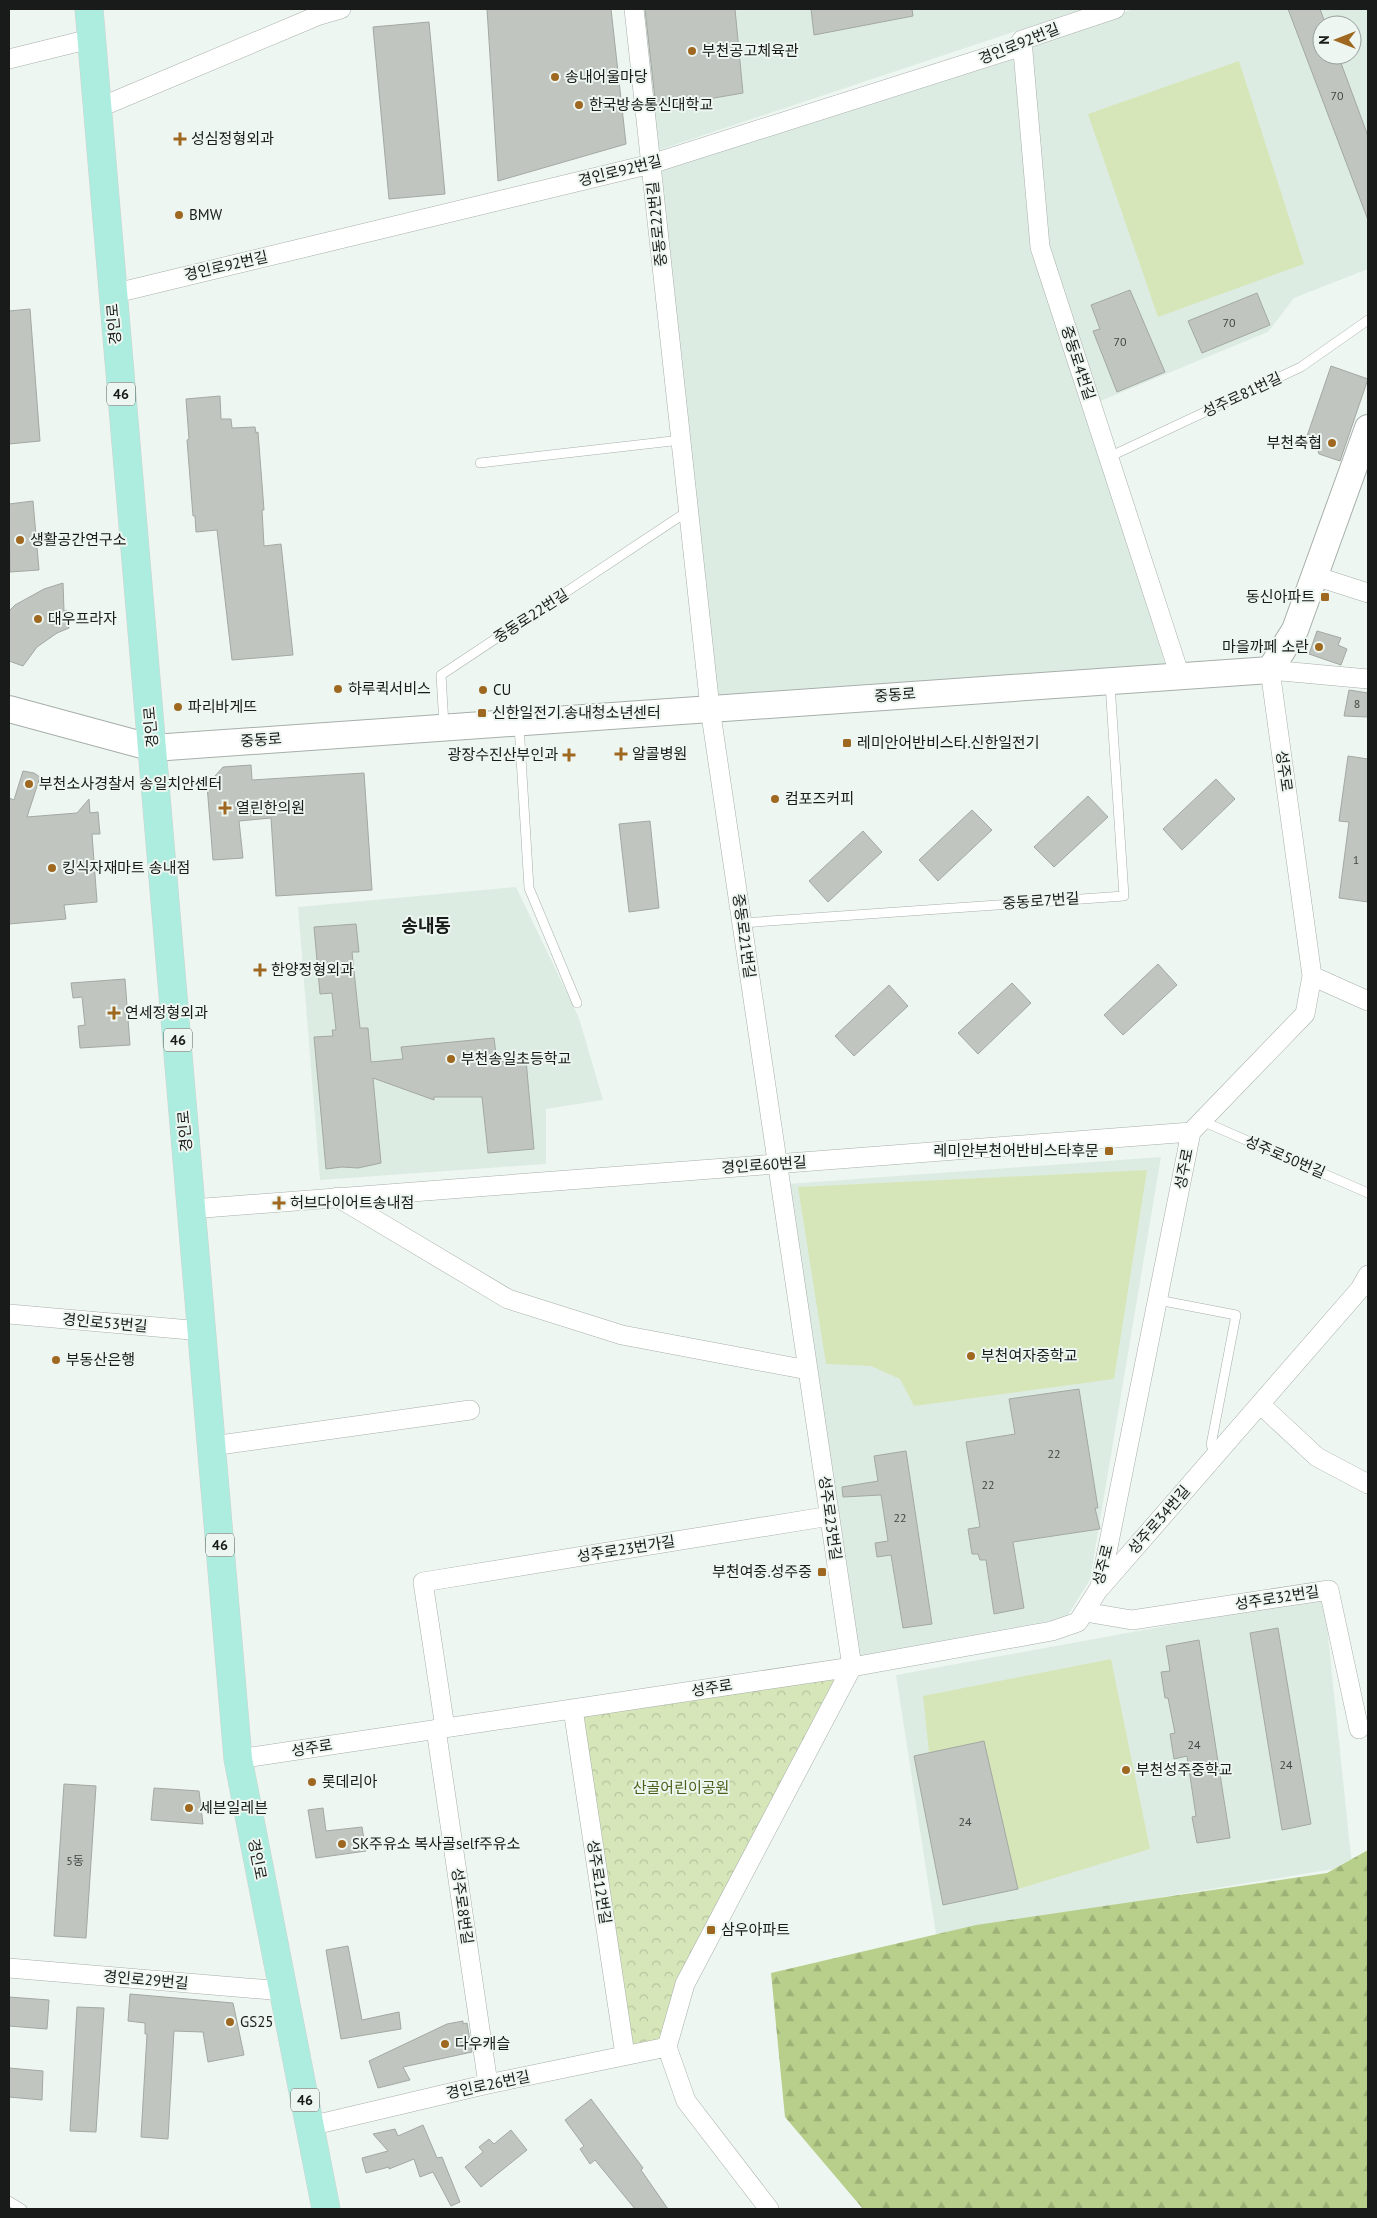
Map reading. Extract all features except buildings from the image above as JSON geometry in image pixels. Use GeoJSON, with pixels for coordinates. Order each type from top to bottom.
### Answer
{"type":"FeatureCollection","features":[{"type":"Feature","properties":{"kind":"main road","name":"경인로"},"geometry":{"type":"LineString","coordinates":[[89,9],[90,39],[153,748],[238,1759],[326,2209]]}},
{"type":"Feature","properties":{"kind":"street"},"geometry":{"type":"LineString","coordinates":[[96,109],[317,16],[341,9]]}},
{"type":"Feature","properties":{"kind":"street","name":"중동로22번길"},"geometry":{"type":"LineString","coordinates":[[634,9],[710,708]]}},
{"type":"Feature","properties":{"kind":"street","name":"경인로92번길"},"geometry":{"type":"LineString","coordinates":[[112,294],[651,164],[1016,48],[1022,40],[1115,9]]}},
{"type":"Feature","properties":{"kind":"street"},"geometry":{"type":"LineString","coordinates":[[9,59],[90,39]]}},
{"type":"Feature","properties":{"kind":"street","name":"중동로4번길"},"geometry":{"type":"LineString","coordinates":[[1022,40],[1040,247],[1180,676]]}},
{"type":"Feature","properties":{"kind":"street"},"geometry":{"type":"LineString","coordinates":[[1368,428],[1295,630],[1270,670],[1368,679]]}},
{"type":"Feature","properties":{"kind":"street"},"geometry":{"type":"LineString","coordinates":[[1315,576],[1368,593]]}},
{"type":"Feature","properties":{"kind":"street","name":"중동로"},"geometry":{"type":"LineString","coordinates":[[9,709],[153,748],[444,726],[1270,670]]}},
{"type":"Feature","properties":{"kind":"street","name":"성주로"},"geometry":{"type":"LineString","coordinates":[[238,1759],[852,1667],[1052,1631],[1078,1622],[1100,1587],[1158,1300],[1197,1127],[1305,1014],[1312,976],[1270,670]]}},
{"type":"Feature","properties":{"kind":"street","name":"중동로21번길"},"geometry":{"type":"LineString","coordinates":[[710,708],[778,1164]]}},
{"type":"Feature","properties":{"kind":"street"},"geometry":{"type":"LineString","coordinates":[[1312,976],[1368,1001]]}},
{"type":"Feature","properties":{"kind":"street","name":"경인로60번길"},"geometry":{"type":"LineString","coordinates":[[192,1209],[778,1164],[1197,1127]]}},
{"type":"Feature","properties":{"kind":"street","name":"성주로23번길"},"geometry":{"type":"LineString","coordinates":[[778,1164],[852,1667]]}},
{"type":"Feature","properties":{"kind":"street"},"geometry":{"type":"LineString","coordinates":[[337,1197],[508,1299],[622,1336],[808,1370]]}},
{"type":"Feature","properties":{"kind":"street","name":"성주로34번길"},"geometry":{"type":"LineString","coordinates":[[1100,1587],[1360,1289],[1368,1277]]}},
{"type":"Feature","properties":{"kind":"street","name":"경인로53번길"},"geometry":{"type":"LineString","coordinates":[[9,1314],[202,1331]]}},
{"type":"Feature","properties":{"kind":"street"},"geometry":{"type":"LineString","coordinates":[[1260,1404],[1317,1457],[1368,1484]]}},
{"type":"Feature","properties":{"kind":"street"},"geometry":{"type":"LineString","coordinates":[[212,1446],[470,1410]]}},
{"type":"Feature","properties":{"kind":"street","name":"성주로23번가길"},"geometry":{"type":"LineString","coordinates":[[440,1728],[423,1582],[830,1516]]}},
{"type":"Feature","properties":{"kind":"street","name":"성주로32번길"},"geometry":{"type":"LineString","coordinates":[[1085,1612],[1132,1620],[1329,1590],[1359,1729]]}},
{"type":"Feature","properties":{"kind":"street"},"geometry":{"type":"LineString","coordinates":[[769,2209],[686,2101],[667,2047],[685,1984],[852,1667]]}},
{"type":"Feature","properties":{"kind":"street","name":"성주로12번길"},"geometry":{"type":"LineString","coordinates":[[573,1708],[625,2056]]}},
{"type":"Feature","properties":{"kind":"street","name":"성주로8번길"},"geometry":{"type":"LineString","coordinates":[[440,1728],[488,2084]]}},
{"type":"Feature","properties":{"kind":"street","name":"경인로29번길"},"geometry":{"type":"LineString","coordinates":[[9,1968],[284,1992]]}},
{"type":"Feature","properties":{"kind":"street","name":"경인로26번길"},"geometry":{"type":"LineString","coordinates":[[310,2126],[488,2084],[667,2047]]}},
{"type":"Feature","properties":{"kind":"lane","name":"성주로81번길"},"geometry":{"type":"LineString","coordinates":[[1109,457],[1301,367],[1368,320]]}},
{"type":"Feature","properties":{"kind":"lane"},"geometry":{"type":"LineString","coordinates":[[480,463],[681,440]]}},
{"type":"Feature","properties":{"kind":"lane","name":"중동로22번길"},"geometry":{"type":"LineString","coordinates":[[444,726],[441,675],[689,511]]}},
{"type":"Feature","properties":{"kind":"lane","name":"중동로7번길"},"geometry":{"type":"LineString","coordinates":[[742,923],[1124,896],[1110,680]]}},
{"type":"Feature","properties":{"kind":"lane"},"geometry":{"type":"LineString","coordinates":[[519,722],[529,888],[577,1003]]}},
{"type":"Feature","properties":{"kind":"lane","name":"성주로50번길"},"geometry":{"type":"LineString","coordinates":[[1197,1127],[1368,1193]]}},
{"type":"Feature","properties":{"kind":"lane"},"geometry":{"type":"LineString","coordinates":[[1158,1300],[1236,1314],[1211,1445],[1217,1453]]}},
{"type":"Feature","properties":{"kind":"lane"},"geometry":{"type":"LineString","coordinates":[[9,2201],[22,2209]]}},
{"type":"Feature","properties":{"kind":"shaded area"},"geometry":{"type":"Polygon","coordinates":[[[640,9],[1083,9],[656,151],[640,9]]]}},
{"type":"Feature","properties":{"kind":"shaded area"},"geometry":{"type":"Polygon","coordinates":[[[1134,9],[1368,9],[1368,269],[1294,298],[1268,332],[1098,402],[1049,246],[1031,43],[1134,9]]]}},
{"type":"Feature","properties":{"kind":"shaded area"},"geometry":{"type":"Polygon","coordinates":[[[1016,48],[1040,247],[1169,677],[710,708],[652,174],[1016,48]]]}},
{"type":"Feature","properties":{"kind":"shaded area","name":"부천송일초등학교"},"geometry":{"type":"Polygon","coordinates":[[[516,887],[579,1018],[603,1100],[546,1109],[546,1164],[320,1180],[298,907],[516,887]]]}},
{"type":"Feature","properties":{"kind":"shaded area","name":"부천여자중학교"},"geometry":{"type":"Polygon","coordinates":[[[1161,1157],[1090,1580],[1066,1618],[859,1656],[787,1184],[1161,1157]]]}},
{"type":"Feature","properties":{"kind":"shaded area","name":"부천성주중학교"},"geometry":{"type":"Polygon","coordinates":[[[1324,1597],[1352,1866],[936,1934],[896,1675],[1324,1597]]]}},
{"type":"Feature","properties":{"kind":"green space"},"geometry":{"type":"Polygon","coordinates":[[[1239,61],[1304,264],[1158,317],[1088,114],[1239,61]]]}},
{"type":"Feature","properties":{"kind":"green space"},"geometry":{"type":"Polygon","coordinates":[[[1147,1170],[1114,1379],[914,1406],[900,1379],[871,1366],[826,1364],[798,1187],[1147,1170]]]}},
{"type":"Feature","properties":{"kind":"green space"},"geometry":{"type":"Polygon","coordinates":[[[1111,1659],[1150,1849],[1018,1889],[984,1741],[929,1753],[923,1696],[1111,1659]]]}},
{"type":"Feature","properties":{"kind":"green space","name":"산골어린이공원"},"geometry":{"type":"Polygon","coordinates":[[[843,1674],[663,2043],[630,2050],[578,1711],[843,1674]]]}},
{"type":"Feature","properties":{"kind":"green space"},"geometry":{"type":"Polygon","coordinates":[[[1368,1850],[1368,2209],[863,2209],[785,2117],[771,1973],[976,1925],[1327,1873],[1368,1850]]]}},
{"type":"Feature","properties":{"kind":"place","name":"부천공고체육관"},"geometry":{"type":"Point","coordinates":[692,51]}},
{"type":"Feature","properties":{"kind":"place","name":"송내어울마당"},"geometry":{"type":"Point","coordinates":[555,77]}},
{"type":"Feature","properties":{"kind":"place","name":"한국방송통신대학교"},"geometry":{"type":"Point","coordinates":[579,105]}},
{"type":"Feature","properties":{"kind":"place","name":"성심정형외과"},"geometry":{"type":"Point","coordinates":[180,139]}},
{"type":"Feature","properties":{"kind":"place","name":"BMW"},"geometry":{"type":"Point","coordinates":[179,215]}},
{"type":"Feature","properties":{"kind":"place","name":"부천축협"},"geometry":{"type":"Point","coordinates":[1332,443]}},
{"type":"Feature","properties":{"kind":"place","name":"생활공간연구소"},"geometry":{"type":"Point","coordinates":[20,540]}},
{"type":"Feature","properties":{"kind":"place","name":"동신아파트"},"geometry":{"type":"Point","coordinates":[1325,597]}},
{"type":"Feature","properties":{"kind":"place","name":"대우프라자"},"geometry":{"type":"Point","coordinates":[38,619]}},
{"type":"Feature","properties":{"kind":"place","name":"마을까페 소란"},"geometry":{"type":"Point","coordinates":[1319,647]}},
{"type":"Feature","properties":{"kind":"place","name":"하루퀵서비스"},"geometry":{"type":"Point","coordinates":[338,689]}},
{"type":"Feature","properties":{"kind":"place","name":"CU"},"geometry":{"type":"Point","coordinates":[483,690]}},
{"type":"Feature","properties":{"kind":"place","name":"파리바게뜨"},"geometry":{"type":"Point","coordinates":[178,707]}},
{"type":"Feature","properties":{"kind":"place","name":"신한일전기.송내청소년센터"},"geometry":{"type":"Point","coordinates":[482,713]}},
{"type":"Feature","properties":{"kind":"place","name":"레미안어반비스타.신한일전기"},"geometry":{"type":"Point","coordinates":[847,743]}},
{"type":"Feature","properties":{"kind":"place","name":"알콜병원"},"geometry":{"type":"Point","coordinates":[621,754]}},
{"type":"Feature","properties":{"kind":"place","name":"광장수진산부인과"},"geometry":{"type":"Point","coordinates":[569,755]}},
{"type":"Feature","properties":{"kind":"place","name":"부천소사경찰서 송일치안센터"},"geometry":{"type":"Point","coordinates":[29,784]}},
{"type":"Feature","properties":{"kind":"place","name":"컴포즈커피"},"geometry":{"type":"Point","coordinates":[775,799]}},
{"type":"Feature","properties":{"kind":"place","name":"열린한의원"},"geometry":{"type":"Point","coordinates":[225,808]}},
{"type":"Feature","properties":{"kind":"place","name":"킹식자재마트 송내점"},"geometry":{"type":"Point","coordinates":[52,868]}},
{"type":"Feature","properties":{"kind":"place","name":"한양정형외과"},"geometry":{"type":"Point","coordinates":[260,970]}},
{"type":"Feature","properties":{"kind":"place","name":"연세정형외과"},"geometry":{"type":"Point","coordinates":[114,1013]}},
{"type":"Feature","properties":{"kind":"place","name":"부천송일초등학교"},"geometry":{"type":"Point","coordinates":[451,1059]}},
{"type":"Feature","properties":{"kind":"place","name":"레미안부천어반비스타후문"},"geometry":{"type":"Point","coordinates":[1109,1151]}},
{"type":"Feature","properties":{"kind":"place","name":"허브다이어트송내점"},"geometry":{"type":"Point","coordinates":[279,1203]}},
{"type":"Feature","properties":{"kind":"place","name":"부천여자중학교"},"geometry":{"type":"Point","coordinates":[971,1356]}},
{"type":"Feature","properties":{"kind":"place","name":"부동산은행"},"geometry":{"type":"Point","coordinates":[56,1360]}},
{"type":"Feature","properties":{"kind":"place","name":"부천여중.성주중"},"geometry":{"type":"Point","coordinates":[822,1572]}},
{"type":"Feature","properties":{"kind":"place","name":"부천성주중학교"},"geometry":{"type":"Point","coordinates":[1126,1770]}},
{"type":"Feature","properties":{"kind":"place","name":"롯데리아"},"geometry":{"type":"Point","coordinates":[312,1782]}},
{"type":"Feature","properties":{"kind":"place","name":"세븐일레븐"},"geometry":{"type":"Point","coordinates":[189,1808]}},
{"type":"Feature","properties":{"kind":"place","name":"SK주유소 복사골self주유소"},"geometry":{"type":"Point","coordinates":[342,1844]}},
{"type":"Feature","properties":{"kind":"place","name":"삼우아파트"},"geometry":{"type":"Point","coordinates":[711,1930]}},
{"type":"Feature","properties":{"kind":"place","name":"GS25"},"geometry":{"type":"Point","coordinates":[230,2022]}},
{"type":"Feature","properties":{"kind":"place","name":"다우캐슬"},"geometry":{"type":"Point","coordinates":[445,2044]}},
{"type":"Feature","properties":{"kind":"district","name":"송내동"},"geometry":{"type":"Point","coordinates":[426,926]}}]}
